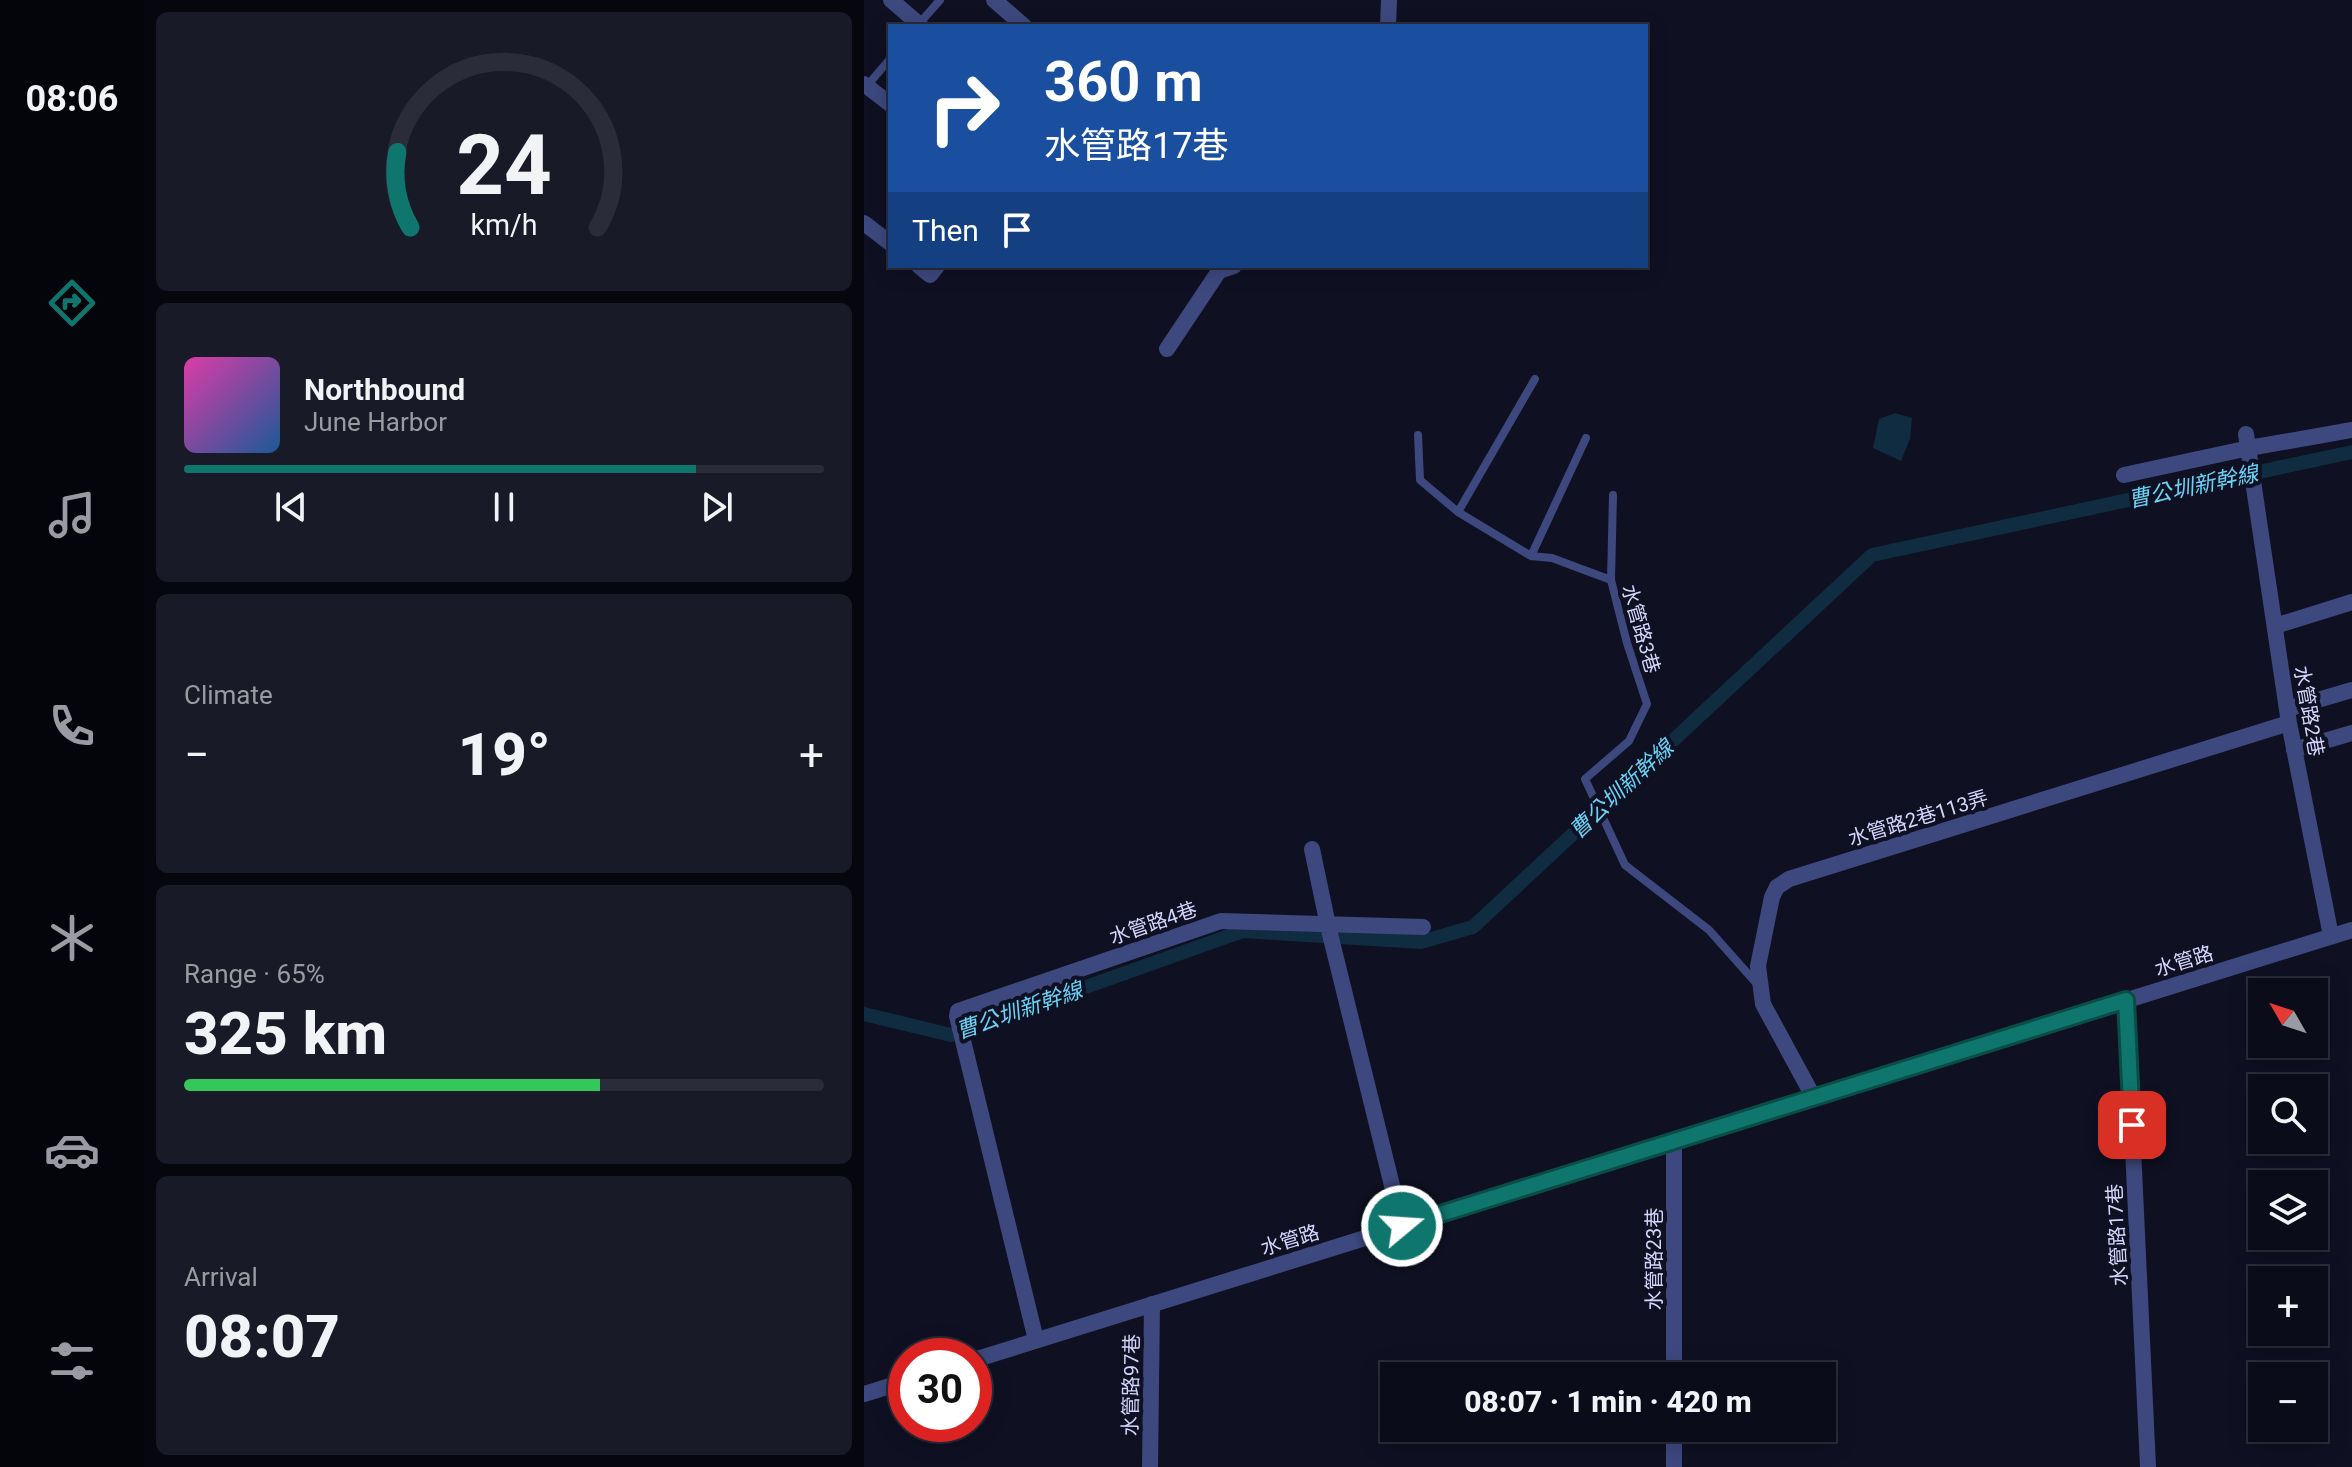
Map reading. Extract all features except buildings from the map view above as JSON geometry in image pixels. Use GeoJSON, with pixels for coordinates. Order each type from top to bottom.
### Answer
{"type":"FeatureCollection","features":[{"type":"Feature","properties":{"kind":"street"},"geometry":{"type":"LineString","coordinates":[[891,0],[918,24]]}},
{"type":"Feature","properties":{"kind":"street"},"geometry":{"type":"LineString","coordinates":[[994,0],[1022,24]]}},
{"type":"Feature","properties":{"kind":"street"},"geometry":{"type":"LineString","coordinates":[[1388,24],[1389,0]]}},
{"type":"Feature","properties":{"kind":"street"},"geometry":{"type":"LineString","coordinates":[[865,87],[888,103]]}},
{"type":"Feature","properties":{"kind":"street"},"geometry":{"type":"LineString","coordinates":[[864,223],[888,241]]}},
{"type":"Feature","properties":{"kind":"street"},"geometry":{"type":"LineString","coordinates":[[1167,349],[1219,271],[1228,268]]}},
{"type":"Feature","properties":{"kind":"street"},"geometry":{"type":"LineString","coordinates":[[2124,475],[2249,447],[2352,430]]}},
{"type":"Feature","properties":{"kind":"street","name":"水管路2巷"},"geometry":{"type":"LineString","coordinates":[[2249,447],[2288,716],[2331,936]]}},
{"type":"Feature","properties":{"kind":"street"},"geometry":{"type":"LineString","coordinates":[[2275,626],[2352,602]]}},
{"type":"Feature","properties":{"kind":"street","name":"水管路2巷113弄"},"geometry":{"type":"LineString","coordinates":[[1814,1098],[1763,1004],[1758,966],[1772,897],[1777,887],[1789,879],[2288,716],[2352,690]]}},
{"type":"Feature","properties":{"kind":"street"},"geometry":{"type":"LineString","coordinates":[[2294,750],[2352,733]]}},
{"type":"Feature","properties":{"kind":"street"},"geometry":{"type":"LineString","coordinates":[[1312,849],[1328,927],[1402,1226]]}},
{"type":"Feature","properties":{"kind":"street","name":"水管路4巷"},"geometry":{"type":"LineString","coordinates":[[1036,1340],[957,1016],[962,1008],[999,999],[1221,921],[1328,927],[1423,927]]}},
{"type":"Feature","properties":{"kind":"street","name":"水管路"},"geometry":{"type":"LineString","coordinates":[[992,1354],[2352,930]]}},
{"type":"Feature","properties":{"kind":"street","name":"水管路17巷"},"geometry":{"type":"LineString","coordinates":[[2126,1000],[2148,1467]]}},
{"type":"Feature","properties":{"kind":"street","name":"水管路23巷"},"geometry":{"type":"LineString","coordinates":[[1674,1141],[1674,1362]]}},
{"type":"Feature","properties":{"kind":"street","name":"水管路97巷"},"geometry":{"type":"LineString","coordinates":[[1150,1467],[1152,1304]]}},
{"type":"Feature","properties":{"kind":"street"},"geometry":{"type":"LineString","coordinates":[[864,1394],[888,1387]]}},
{"type":"Feature","properties":{"kind":"street"},"geometry":{"type":"LineString","coordinates":[[1674,1442],[1674,1467]]}},
{"type":"Feature","properties":{"kind":"lane"},"geometry":{"type":"LineString","coordinates":[[920,24],[940,0]]}},
{"type":"Feature","properties":{"kind":"lane"},"geometry":{"type":"LineString","coordinates":[[865,87],[888,61]]}},
{"type":"Feature","properties":{"kind":"lane"},"geometry":{"type":"LineString","coordinates":[[1458,512],[1535,379]]}},
{"type":"Feature","properties":{"kind":"lane","name":"水管路3巷"},"geometry":{"type":"LineString","coordinates":[[1418,435],[1420,480],[1458,512],[1531,556],[1552,558],[1611,580],[1647,704],[1629,741],[1585,779],[1625,865],[1709,930],[1761,988]]}},
{"type":"Feature","properties":{"kind":"lane"},"geometry":{"type":"LineString","coordinates":[[1531,556],[1586,438]]}},
{"type":"Feature","properties":{"kind":"lane"},"geometry":{"type":"LineString","coordinates":[[1611,580],[1613,495]]}},
{"type":"Feature","properties":{"kind":"water"},"geometry":{"type":"Polygon","coordinates":[[[1895,413],[1912,418],[1910,439],[1901,461],[1873,448],[1879,419],[1895,413]]]}},
{"type":"Feature","properties":{"kind":"waterway","name":"曹公圳新幹線"},"geometry":{"type":"LineString","coordinates":[[864,1014],[951,1035],[1243,931],[1421,942],[1473,927],[1872,555],[2352,452]]}},
{"type":"Feature","properties":{"kind":"route"},"geometry":{"type":"LineString","coordinates":[[1402,1226],[2126,1000],[2132,1125]]}}]}
